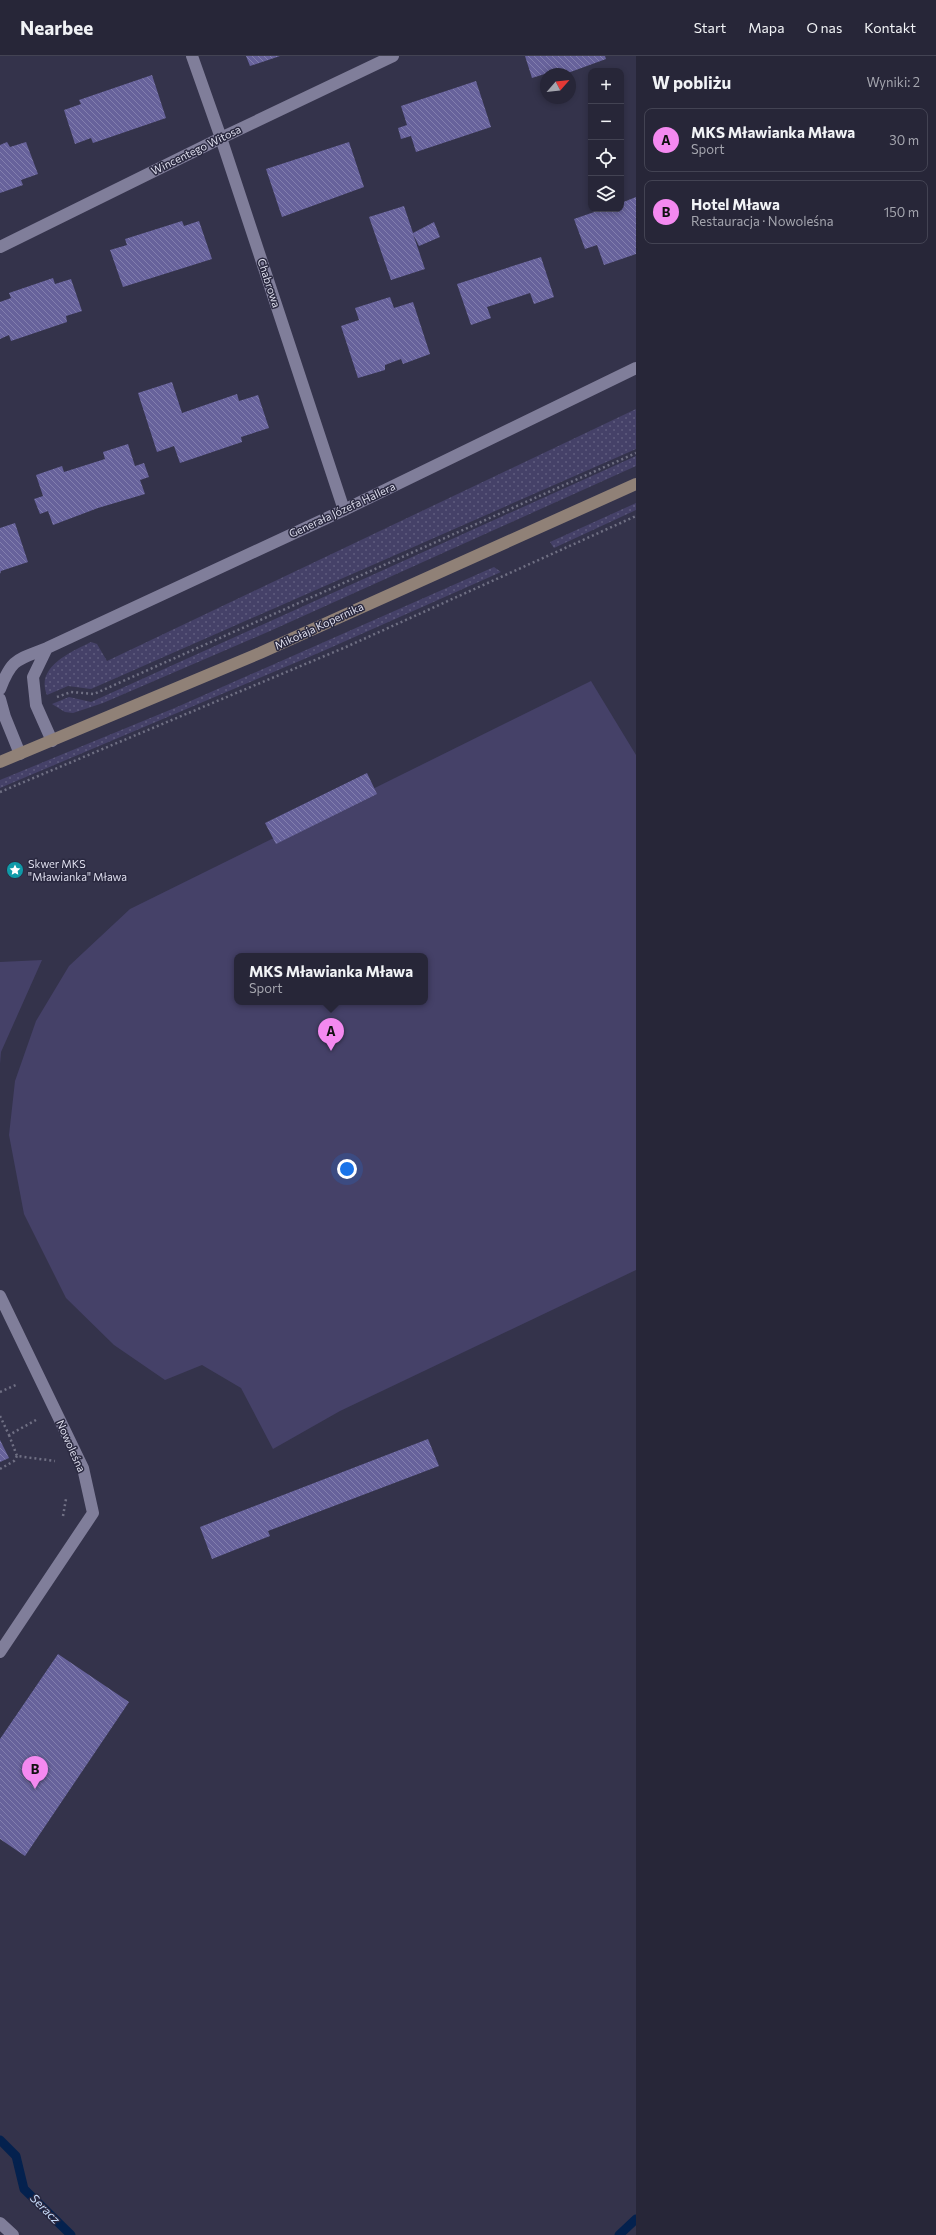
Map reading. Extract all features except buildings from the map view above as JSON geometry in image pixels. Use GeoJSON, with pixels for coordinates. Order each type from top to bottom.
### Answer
{"type":"FeatureCollection","features":[{"type":"Feature","properties":{"kind":"street","name":"Chabrowa"},"geometry":{"type":"LineString","coordinates":[[192,56],[221,138],[344,510]]}},
{"type":"Feature","properties":{"kind":"street","name":"Wincentego Witosa"},"geometry":{"type":"LineString","coordinates":[[0,247],[221,138],[393,56]]}},
{"type":"Feature","properties":{"kind":"street","name":"Generała Józefa Hallera"},"geometry":{"type":"LineString","coordinates":[[0,689],[8,669],[18,660],[47,648],[344,510],[636,368]]}},
{"type":"Feature","properties":{"kind":"street","name":"Mikołaja Kopernika"},"geometry":{"type":"LineString","coordinates":[[0,762],[260,653],[636,484]]}},
{"type":"Feature","properties":{"kind":"street"},"geometry":{"type":"LineString","coordinates":[[47,648],[33,677],[36,705],[52,741]]}},
{"type":"Feature","properties":{"kind":"street"},"geometry":{"type":"LineString","coordinates":[[0,699],[20,754]]}},
{"type":"Feature","properties":{"kind":"street","name":"Nowoleśna"},"geometry":{"type":"LineString","coordinates":[[0,1296],[83,1468],[93,1513],[0,1652]]}},
{"type":"Feature","properties":{"kind":"street"},"geometry":{"type":"LineString","coordinates":[[0,2223],[13,2235]]}},
{"type":"Feature","properties":{"kind":"path"},"geometry":{"type":"LineString","coordinates":[[36,705],[71,692],[94,694],[636,453]]}},
{"type":"Feature","properties":{"kind":"path"},"geometry":{"type":"LineString","coordinates":[[0,792],[346,647],[636,516]]}},
{"type":"Feature","properties":{"kind":"path"},"geometry":{"type":"LineString","coordinates":[[0,1392],[21,1382]]}},
{"type":"Feature","properties":{"kind":"path"},"geometry":{"type":"LineString","coordinates":[[9,1435],[39,1419],[36,1413]]}},
{"type":"Feature","properties":{"kind":"path"},"geometry":{"type":"LineString","coordinates":[[0,1416],[17,1456]]}},
{"type":"Feature","properties":{"kind":"path"},"geometry":{"type":"LineString","coordinates":[[17,1456],[59,1461],[56,1454]]}},
{"type":"Feature","properties":{"kind":"path"},"geometry":{"type":"LineString","coordinates":[[0,1469],[14,1461],[17,1456]]}},
{"type":"Feature","properties":{"kind":"path"},"geometry":{"type":"LineString","coordinates":[[62,1518],[66,1499],[64,1492]]}},
{"type":"Feature","properties":{"kind":"shaded area"},"geometry":{"type":"Polygon","coordinates":[[[636,409],[636,449],[91,689],[68,686],[47,695],[45,685],[46,676],[50,669],[65,656],[91,642],[97,644],[107,661],[636,409]]]}},
{"type":"Feature","properties":{"kind":"shaded area"},"geometry":{"type":"Polygon","coordinates":[[[636,456],[636,466],[270,631],[103,703],[73,713],[65,712],[52,704],[69,697],[91,702],[636,456]]]}},
{"type":"Feature","properties":{"kind":"shaded area"},"geometry":{"type":"Polygon","coordinates":[[[636,503],[636,510],[554,548],[550,542],[636,503]]]}},
{"type":"Feature","properties":{"kind":"shaded area"},"geometry":{"type":"Polygon","coordinates":[[[494,567],[501,572],[323,651],[0,788],[0,780],[177,707],[494,567]]]}},
{"type":"Feature","properties":{"kind":"shaded area"},"geometry":{"type":"Polygon","coordinates":[[[591,681],[636,755],[636,1270],[340,1411],[273,1449],[241,1388],[202,1365],[165,1380],[114,1345],[66,1298],[24,1214],[9,1135],[15,1081],[36,1021],[69,966],[130,909],[591,681]]]}},
{"type":"Feature","properties":{"kind":"shaded area"},"geometry":{"type":"Polygon","coordinates":[[[42,960],[1,1052],[0,1064],[0,962],[42,960]]]}},
{"type":"Feature","properties":{"kind":"waterway","name":"Seracz"},"geometry":{"type":"LineString","coordinates":[[0,2140],[16,2156],[24,2189],[71,2235]]}},
{"type":"Feature","properties":{"kind":"waterway","name":"Seracz"},"geometry":{"type":"LineString","coordinates":[[619,2235],[636,2219]]}},
{"type":"Feature","properties":{"kind":"place","name":"Skwer MKS \"Mławianka\" Mława"},"geometry":{"type":"Point","coordinates":[15,870]}},
{"type":"Feature","properties":{"kind":"place","name":"MKS Mławianka Mława"},"geometry":{"type":"Point","coordinates":[331,1051]}},
{"type":"Feature","properties":{"kind":"place","name":"Hotel Mława"},"geometry":{"type":"Point","coordinates":[35,1789]}}]}
